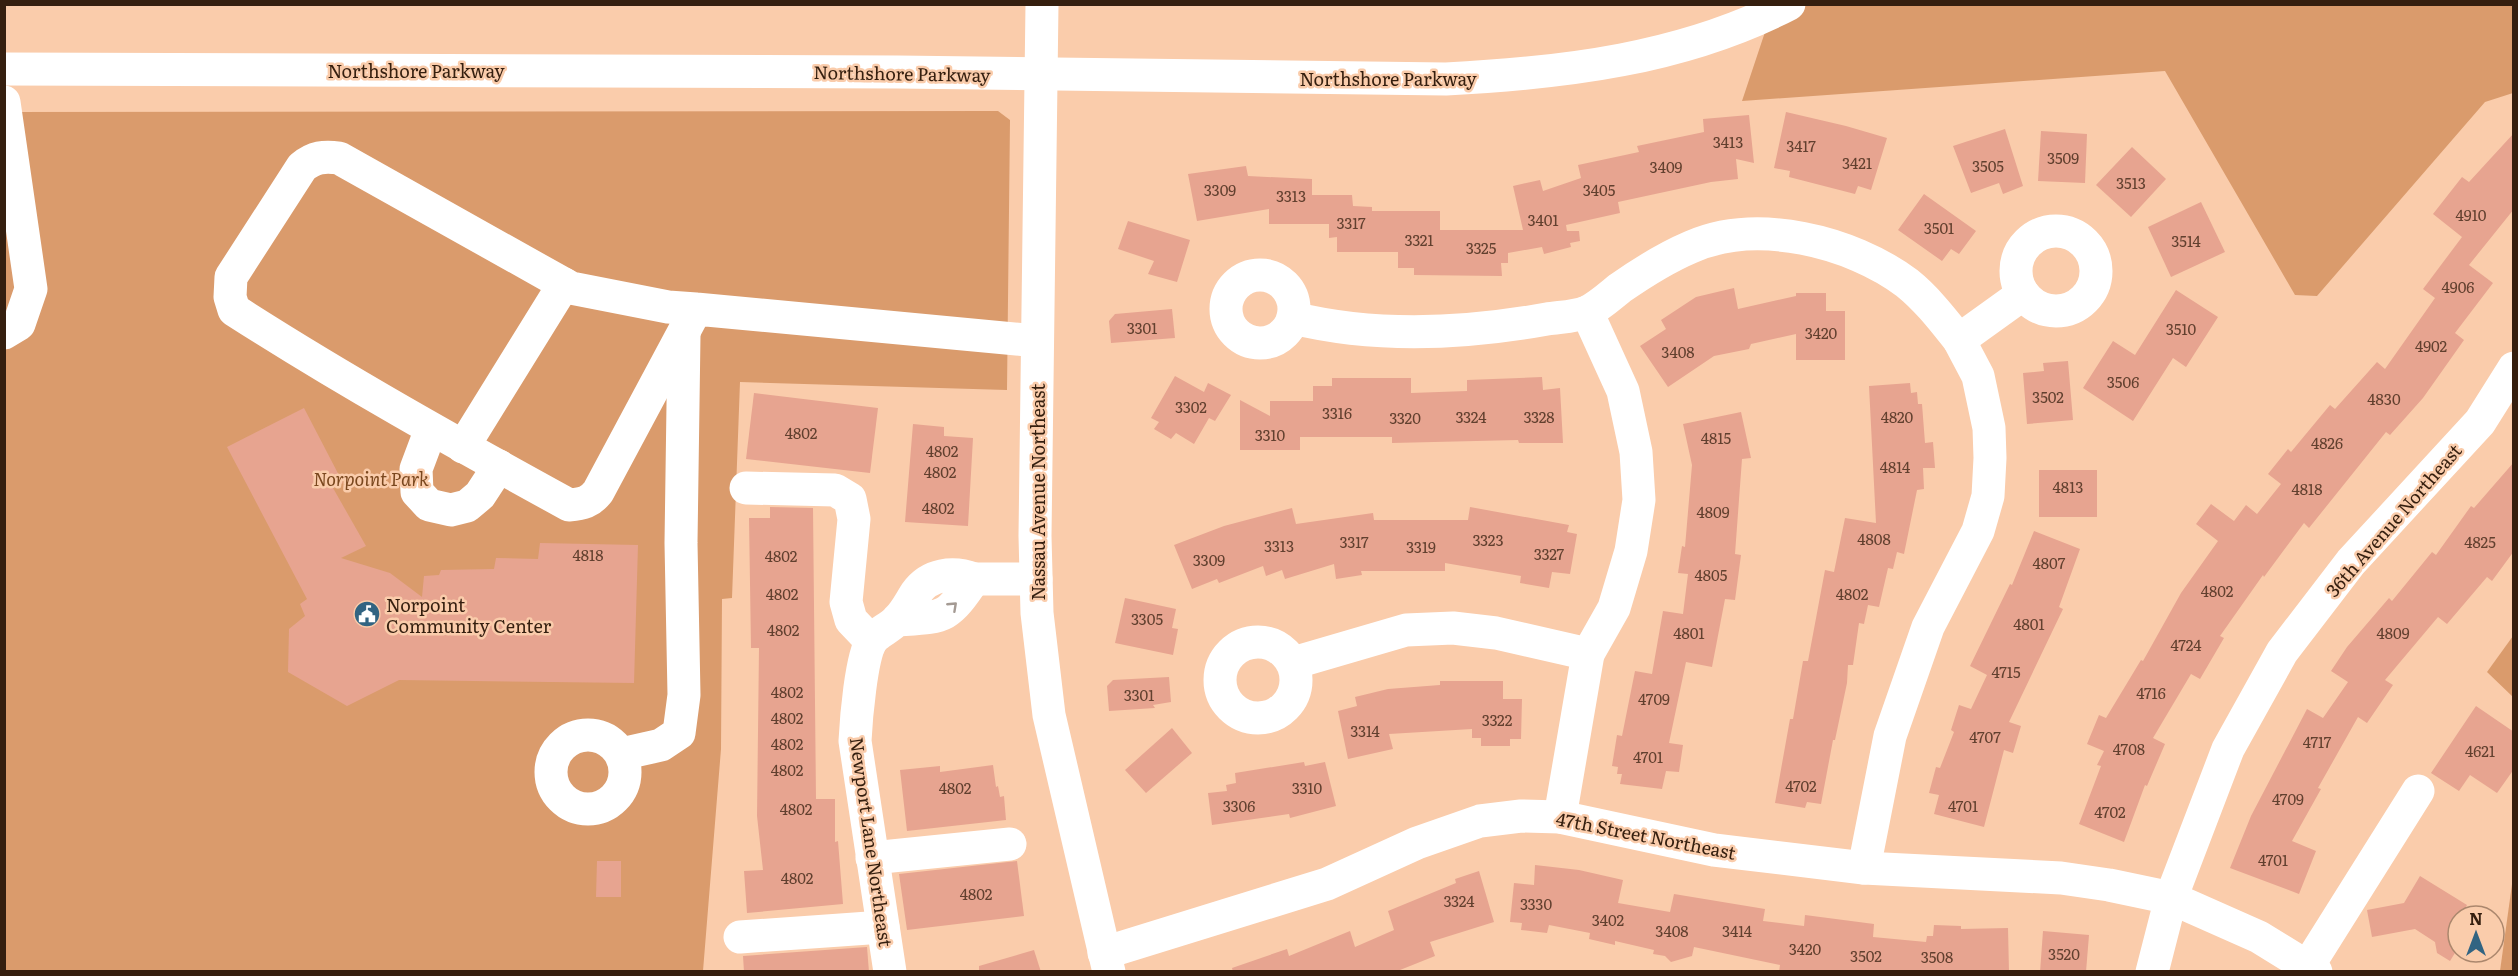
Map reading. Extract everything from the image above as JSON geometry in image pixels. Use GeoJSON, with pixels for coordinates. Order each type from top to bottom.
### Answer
{"type":"FeatureCollection","features":[{"type":"Feature","properties":{"kind":"street","name":"Nassau Avenue Northeast"},"geometry":{"type":"LineString","coordinates":[[1042,4],[1036,579],[1042,667],[1049,716],[1107,962]]}},
{"type":"Feature","properties":{"kind":"street","name":"Northshore Parkway"},"geometry":{"type":"LineString","coordinates":[[4,69],[898,72],[1434,79],[1577,70],[1649,54],[1720,34],[1789,4]]}},
{"type":"Feature","properties":{"kind":"street"},"geometry":{"type":"LineString","coordinates":[[4,102],[31,289],[19,324],[4,333]]}},
{"type":"Feature","properties":{"kind":"street"},"geometry":{"type":"LineString","coordinates":[[690,320],[598,492],[592,500],[583,504],[569,505],[431,429],[234,310],[230,297],[231,277],[302,167],[312,159],[326,156],[339,158],[571,288],[668,307],[690,320],[1037,341]]}},
{"type":"Feature","properties":{"kind":"street"},"geometry":{"type":"LineString","coordinates":[[1293,318],[1332,327],[1403,331],[1500,328],[1587,312],[1650,267],[1693,246],[1734,236],[1809,239],[1843,249],[1876,263],[1914,290],[1935,309],[1959,340],[1978,376],[1989,428],[1988,496],[1978,531],[1928,627],[1890,736],[1864,867]]}},
{"type":"Feature","properties":{"kind":"street"},"geometry":{"type":"LineString","coordinates":[[463,447],[564,284]]}},
{"type":"Feature","properties":{"kind":"street"},"geometry":{"type":"LineString","coordinates":[[1959,340],[2023,294]]}},
{"type":"Feature","properties":{"kind":"street"},"geometry":{"type":"LineString","coordinates":[[1560,817],[1588,654],[1614,608],[1631,551],[1639,500],[1636,452],[1623,391],[1587,312]]}},
{"type":"Feature","properties":{"kind":"street"},"geometry":{"type":"LineString","coordinates":[[621,754],[661,745],[679,733],[684,694],[681,543],[690,320]]}},
{"type":"Feature","properties":{"kind":"street","name":"36th Avenue Northeast"},"geometry":{"type":"LineString","coordinates":[[2152,972],[2171,898],[2228,749],[2282,652],[2351,562],[2480,422],[2514,368]]}},
{"type":"Feature","properties":{"kind":"street"},"geometry":{"type":"LineString","coordinates":[[431,429],[416,469],[417,492],[429,505],[451,510],[467,506],[480,495],[499,466]]}},
{"type":"Feature","properties":{"kind":"street"},"geometry":{"type":"LineString","coordinates":[[746,488],[835,490],[850,499],[854,519],[846,602],[851,620],[871,641],[898,620],[935,618],[945,613],[956,606],[974,579],[1036,579]]}},
{"type":"Feature","properties":{"kind":"street"},"geometry":{"type":"LineString","coordinates":[[1293,663],[1406,630],[1453,628],[1496,633],[1588,654]]}},
{"type":"Feature","properties":{"kind":"street","name":"Newport Lane Northeast"},"geometry":{"type":"LineString","coordinates":[[871,641],[857,706],[855,741],[890,972]]}},
{"type":"Feature","properties":{"kind":"street"},"geometry":{"type":"LineString","coordinates":[[2312,969],[2418,791]]}},
{"type":"Feature","properties":{"kind":"street","name":"47th Street Northeast"},"geometry":{"type":"LineString","coordinates":[[1107,962],[1327,884],[1417,843],[1480,821],[1521,816],[1560,817],[1714,850],[1864,867],[2061,878],[2171,898],[2259,937],[2312,969]]}},
{"type":"Feature","properties":{"kind":"street"},"geometry":{"type":"LineString","coordinates":[[872,858],[1010,844]]}},
{"type":"Feature","properties":{"kind":"street"},"geometry":{"type":"LineString","coordinates":[[740,937],[883,927]]}},
{"type":"Feature","properties":{"kind":"green space"},"geometry":{"type":"Polygon","coordinates":[[[1774,5],[2513,5],[2513,93],[2485,102],[2317,296],[2295,295],[2165,71],[1742,101],[1774,5]]]}},
{"type":"Feature","properties":{"kind":"green space","name":"Norpoint Park"},"geometry":{"type":"Polygon","coordinates":[[[998,111],[1010,120],[1007,390],[740,382],[732,598],[722,599],[721,749],[703,971],[5,971],[4,112],[998,111]]]}},
{"type":"Feature","properties":{"kind":"green space"},"geometry":{"type":"Polygon","coordinates":[[[2513,636],[2513,697],[2487,672],[2513,636]]]}},
{"type":"Feature","properties":{"kind":"green space"},"geometry":{"type":"Polygon","coordinates":[[[2513,877],[2513,971],[2500,971],[2501,964],[2506,964],[2506,928],[2513,877]]]}},
{"type":"Feature","properties":{"kind":"building"},"geometry":{"type":"Polygon","coordinates":[[[1786,112],[1887,138],[1871,190],[1858,186],[1855,194],[1789,177],[1790,171],[1774,168],[1786,112]]]}},
{"type":"Feature","properties":{"kind":"building"},"geometry":{"type":"Polygon","coordinates":[[[1749,115],[1754,163],[1736,159],[1738,179],[1711,182],[1618,202],[1620,213],[1566,225],[1567,231],[1579,231],[1580,241],[1570,243],[1571,247],[1544,254],[1542,247],[1508,253],[1508,263],[1501,263],[1502,276],[1414,275],[1414,268],[1398,268],[1398,252],[1337,252],[1337,237],[1329,238],[1329,224],[1269,224],[1269,209],[1197,221],[1188,174],[1246,166],[1248,176],[1312,179],[1312,195],[1352,195],[1353,206],[1372,207],[1372,211],[1440,211],[1440,230],[1523,230],[1513,186],[1540,180],[1543,191],[1581,178],[1578,165],[1639,152],[1637,146],[1704,132],[1703,119],[1749,115]]]}},
{"type":"Feature","properties":{"kind":"building"},"geometry":{"type":"Polygon","coordinates":[[[2005,129],[2023,186],[2003,194],[1999,183],[1971,193],[1953,146],[2005,129]]]}},
{"type":"Feature","properties":{"kind":"building"},"geometry":{"type":"Polygon","coordinates":[[[2041,131],[2087,134],[2085,183],[2038,181],[2041,131]]]}},
{"type":"Feature","properties":{"kind":"building"},"geometry":{"type":"Polygon","coordinates":[[[2514,133],[2514,209],[2469,265],[2493,283],[2455,333],[2464,340],[2423,398],[2390,435],[2386,432],[2309,528],[2304,523],[2264,577],[2263,575],[2220,636],[2224,638],[2200,679],[2191,674],[2153,738],[2165,744],[2147,786],[2145,785],[2124,842],[2079,824],[2101,766],[2097,765],[2104,751],[2087,744],[2099,715],[2106,718],[2141,660],[2143,661],[2181,593],[2218,541],[2196,524],[2211,504],[2234,521],[2246,505],[2257,514],[2281,484],[2268,474],[2288,449],[2291,452],[2330,405],[2335,409],[2377,362],[2385,369],[2435,298],[2423,289],[2462,237],[2433,214],[2462,177],[2469,182],[2514,133]]]}},
{"type":"Feature","properties":{"kind":"building"},"geometry":{"type":"Polygon","coordinates":[[[2132,147],[2166,179],[2131,217],[2096,185],[2132,147]]]}},
{"type":"Feature","properties":{"kind":"building"},"geometry":{"type":"Polygon","coordinates":[[[1924,194],[1976,231],[1959,254],[1951,249],[1942,261],[1898,230],[1924,194]]]}},
{"type":"Feature","properties":{"kind":"building"},"geometry":{"type":"Polygon","coordinates":[[[2201,202],[2225,252],[2171,277],[2148,227],[2201,202]]]}},
{"type":"Feature","properties":{"kind":"building"},"geometry":{"type":"Polygon","coordinates":[[[1128,221],[1190,240],[1177,282],[1148,274],[1154,261],[1118,249],[1128,221]]]}},
{"type":"Feature","properties":{"kind":"building"},"geometry":{"type":"Polygon","coordinates":[[[1734,288],[1738,309],[1796,296],[1796,293],[1826,293],[1826,311],[1845,311],[1845,360],[1796,360],[1796,334],[1751,344],[1749,349],[1714,356],[1668,387],[1640,346],[1666,329],[1661,320],[1696,297],[1734,288]]]}},
{"type":"Feature","properties":{"kind":"building"},"geometry":{"type":"Polygon","coordinates":[[[2176,290],[2218,317],[2186,367],[2173,358],[2133,421],[2083,388],[2113,341],[2135,355],[2176,290]]]}},
{"type":"Feature","properties":{"kind":"building"},"geometry":{"type":"Polygon","coordinates":[[[1172,309],[1175,338],[1111,343],[1109,321],[1115,314],[1172,309]]]}},
{"type":"Feature","properties":{"kind":"building"},"geometry":{"type":"Polygon","coordinates":[[[2068,361],[2073,420],[2027,424],[2023,373],[2044,371],[2043,363],[2068,361]]]}},
{"type":"Feature","properties":{"kind":"building"},"geometry":{"type":"Polygon","coordinates":[[[1175,376],[1204,392],[1208,383],[1231,395],[1215,421],[1209,418],[1194,444],[1176,433],[1171,439],[1154,429],[1159,422],[1151,418],[1175,376]]]}},
{"type":"Feature","properties":{"kind":"building"},"geometry":{"type":"Polygon","coordinates":[[[1542,377],[1543,390],[1560,388],[1563,443],[1519,443],[1518,440],[1392,443],[1392,437],[1300,437],[1300,450],[1240,450],[1240,400],[1270,416],[1270,401],[1313,401],[1313,386],[1332,386],[1332,378],[1411,378],[1411,393],[1467,391],[1467,380],[1542,377]]]}},
{"type":"Feature","properties":{"kind":"building"},"geometry":{"type":"Polygon","coordinates":[[[1910,383],[1911,393],[1917,392],[1918,404],[1922,404],[1925,443],[1933,442],[1935,468],[1923,468],[1924,489],[1917,490],[1904,554],[1897,552],[1893,569],[1888,568],[1879,607],[1868,605],[1864,624],[1859,623],[1853,665],[1848,665],[1847,683],[1821,804],[1807,802],[1805,808],[1775,803],[1790,719],[1793,719],[1803,661],[1808,661],[1825,570],[1834,572],[1845,518],[1876,523],[1869,386],[1910,383]]]}},
{"type":"Feature","properties":{"kind":"building"},"geometry":{"type":"Polygon","coordinates":[[[754,393],[878,408],[870,473],[746,459],[754,393]]]}},
{"type":"Feature","properties":{"kind":"building"},"geometry":{"type":"Polygon","coordinates":[[[304,408],[343,483],[333,488],[366,546],[341,558],[390,573],[422,597],[424,576],[439,575],[441,570],[494,569],[496,558],[538,559],[540,543],[638,545],[634,683],[399,680],[347,706],[288,672],[289,629],[305,616],[300,604],[307,599],[227,447],[304,408]]]}},
{"type":"Feature","properties":{"kind":"building"},"geometry":{"type":"Polygon","coordinates":[[[1741,412],[1751,458],[1742,459],[1735,554],[1741,555],[1735,600],[1725,599],[1712,667],[1686,662],[1669,743],[1683,745],[1679,772],[1666,771],[1662,789],[1620,784],[1622,774],[1617,774],[1618,767],[1612,766],[1617,735],[1622,736],[1635,671],[1652,674],[1663,611],[1683,614],[1688,574],[1678,573],[1682,546],[1685,547],[1692,465],[1683,424],[1741,412]]]}},
{"type":"Feature","properties":{"kind":"building"},"geometry":{"type":"Polygon","coordinates":[[[913,424],[944,427],[944,436],[973,438],[968,526],[905,522],[913,424]]]}},
{"type":"Feature","properties":{"kind":"building"},"geometry":{"type":"Polygon","coordinates":[[[2514,462],[2514,551],[2492,581],[2487,577],[2447,624],[2438,617],[2385,680],[2393,685],[2367,723],[2358,717],[2318,788],[2321,789],[2292,841],[2316,851],[2299,894],[2230,868],[2251,816],[2307,709],[2323,718],[2348,682],[2331,671],[2347,647],[2389,598],[2392,601],[2432,552],[2436,555],[2471,506],[2474,508],[2514,462]]]}},
{"type":"Feature","properties":{"kind":"building"},"geometry":{"type":"Polygon","coordinates":[[[2039,470],[2097,470],[2097,517],[2039,517],[2039,470]]]}},
{"type":"Feature","properties":{"kind":"building"},"geometry":{"type":"Polygon","coordinates":[[[770,507],[813,508],[816,799],[835,799],[835,842],[838,841],[843,904],[747,913],[744,871],[763,870],[757,816],[759,648],[751,648],[749,518],[770,518],[770,507]]]}},
{"type":"Feature","properties":{"kind":"building"},"geometry":{"type":"Polygon","coordinates":[[[1470,507],[1569,525],[1567,532],[1577,534],[1570,574],[1552,572],[1549,588],[1520,583],[1521,576],[1445,563],[1445,571],[1361,571],[1362,575],[1336,579],[1334,564],[1285,579],[1282,570],[1266,576],[1263,566],[1219,583],[1217,579],[1192,589],[1174,545],[1224,526],[1292,508],[1296,524],[1373,513],[1374,520],[1468,520],[1470,507]]]}},
{"type":"Feature","properties":{"kind":"building"},"geometry":{"type":"Polygon","coordinates":[[[2034,531],[2080,549],[2059,607],[2063,609],[2009,722],[2021,726],[2013,753],[2004,750],[1984,827],[1934,814],[1939,795],[1929,793],[1936,767],[1940,768],[1954,732],[1951,730],[1959,705],[1971,709],[1987,675],[1970,666],[2010,584],[2012,585],[2034,531]]]}},
{"type":"Feature","properties":{"kind":"building"},"geometry":{"type":"Polygon","coordinates":[[[1125,598],[1176,609],[1172,628],[1178,629],[1173,655],[1115,643],[1125,598]]]}},
{"type":"Feature","properties":{"kind":"building"},"geometry":{"type":"Polygon","coordinates":[[[1169,677],[1171,702],[1153,705],[1155,708],[1109,711],[1107,686],[1113,680],[1169,677]]]}},
{"type":"Feature","properties":{"kind":"building"},"geometry":{"type":"Polygon","coordinates":[[[1440,681],[1503,681],[1503,699],[1522,699],[1521,739],[1510,739],[1510,746],[1481,746],[1481,738],[1472,738],[1472,729],[1389,734],[1393,749],[1348,759],[1338,711],[1357,706],[1355,697],[1388,689],[1440,685],[1440,681]]]}},
{"type":"Feature","properties":{"kind":"building"},"geometry":{"type":"Polygon","coordinates":[[[2476,706],[2514,732],[2514,769],[2497,793],[2470,775],[2459,791],[2431,773],[2476,706]]]}},
{"type":"Feature","properties":{"kind":"building"},"geometry":{"type":"Polygon","coordinates":[[[1172,728],[1192,753],[1146,793],[1125,770],[1172,728]]]}},
{"type":"Feature","properties":{"kind":"building"},"geometry":{"type":"Polygon","coordinates":[[[1304,762],[1305,766],[1325,762],[1336,806],[1290,818],[1289,814],[1212,825],[1208,793],[1227,791],[1226,785],[1236,783],[1235,773],[1304,762]]]}},
{"type":"Feature","properties":{"kind":"building"},"geometry":{"type":"Polygon","coordinates":[[[993,765],[996,787],[998,786],[1000,797],[1004,796],[1006,820],[907,831],[900,770],[940,766],[940,772],[993,765]]]}},
{"type":"Feature","properties":{"kind":"building"},"geometry":{"type":"Polygon","coordinates":[[[597,861],[621,861],[621,897],[596,897],[597,861]]]}},
{"type":"Feature","properties":{"kind":"building"},"geometry":{"type":"Polygon","coordinates":[[[1017,861],[1024,916],[907,930],[899,874],[1017,861]]]}},
{"type":"Feature","properties":{"kind":"building"},"geometry":{"type":"Polygon","coordinates":[[[1535,865],[1579,870],[1623,880],[1618,903],[1670,912],[1674,894],[1765,909],[1763,921],[1804,926],[1805,915],[1874,924],[1873,937],[1926,942],[1927,936],[1933,936],[1934,925],[1961,926],[1961,929],[2008,928],[2009,972],[1779,972],[1780,965],[1694,947],[1692,956],[1671,962],[1665,956],[1653,954],[1654,950],[1615,941],[1615,945],[1589,939],[1590,933],[1549,925],[1547,933],[1521,930],[1522,923],[1510,922],[1514,883],[1534,885],[1535,865]]]}},
{"type":"Feature","properties":{"kind":"building"},"geometry":{"type":"Polygon","coordinates":[[[1479,871],[1494,922],[1430,942],[1435,956],[1395,972],[1233,972],[1232,968],[1287,949],[1289,956],[1350,931],[1355,947],[1394,930],[1388,911],[1456,883],[1455,879],[1479,871]]]}},
{"type":"Feature","properties":{"kind":"building"},"geometry":{"type":"Polygon","coordinates":[[[2420,876],[2465,904],[2446,904],[2446,959],[2437,953],[2435,942],[2415,929],[2372,937],[2367,910],[2404,903],[2420,876]]]}},
{"type":"Feature","properties":{"kind":"building"},"geometry":{"type":"Polygon","coordinates":[[[2043,931],[2089,935],[2086,972],[2040,972],[2043,931]]]}},
{"type":"Feature","properties":{"kind":"building"},"geometry":{"type":"Polygon","coordinates":[[[867,947],[869,972],[744,972],[743,956],[867,947]]]}},
{"type":"Feature","properties":{"kind":"building"},"geometry":{"type":"Polygon","coordinates":[[[1034,950],[1041,972],[979,972],[979,966],[1034,950]]]}},
{"type":"Feature","properties":{"kind":"place","name":"Norpoint Community Center"},"geometry":{"type":"Point","coordinates":[367,614]}}]}
